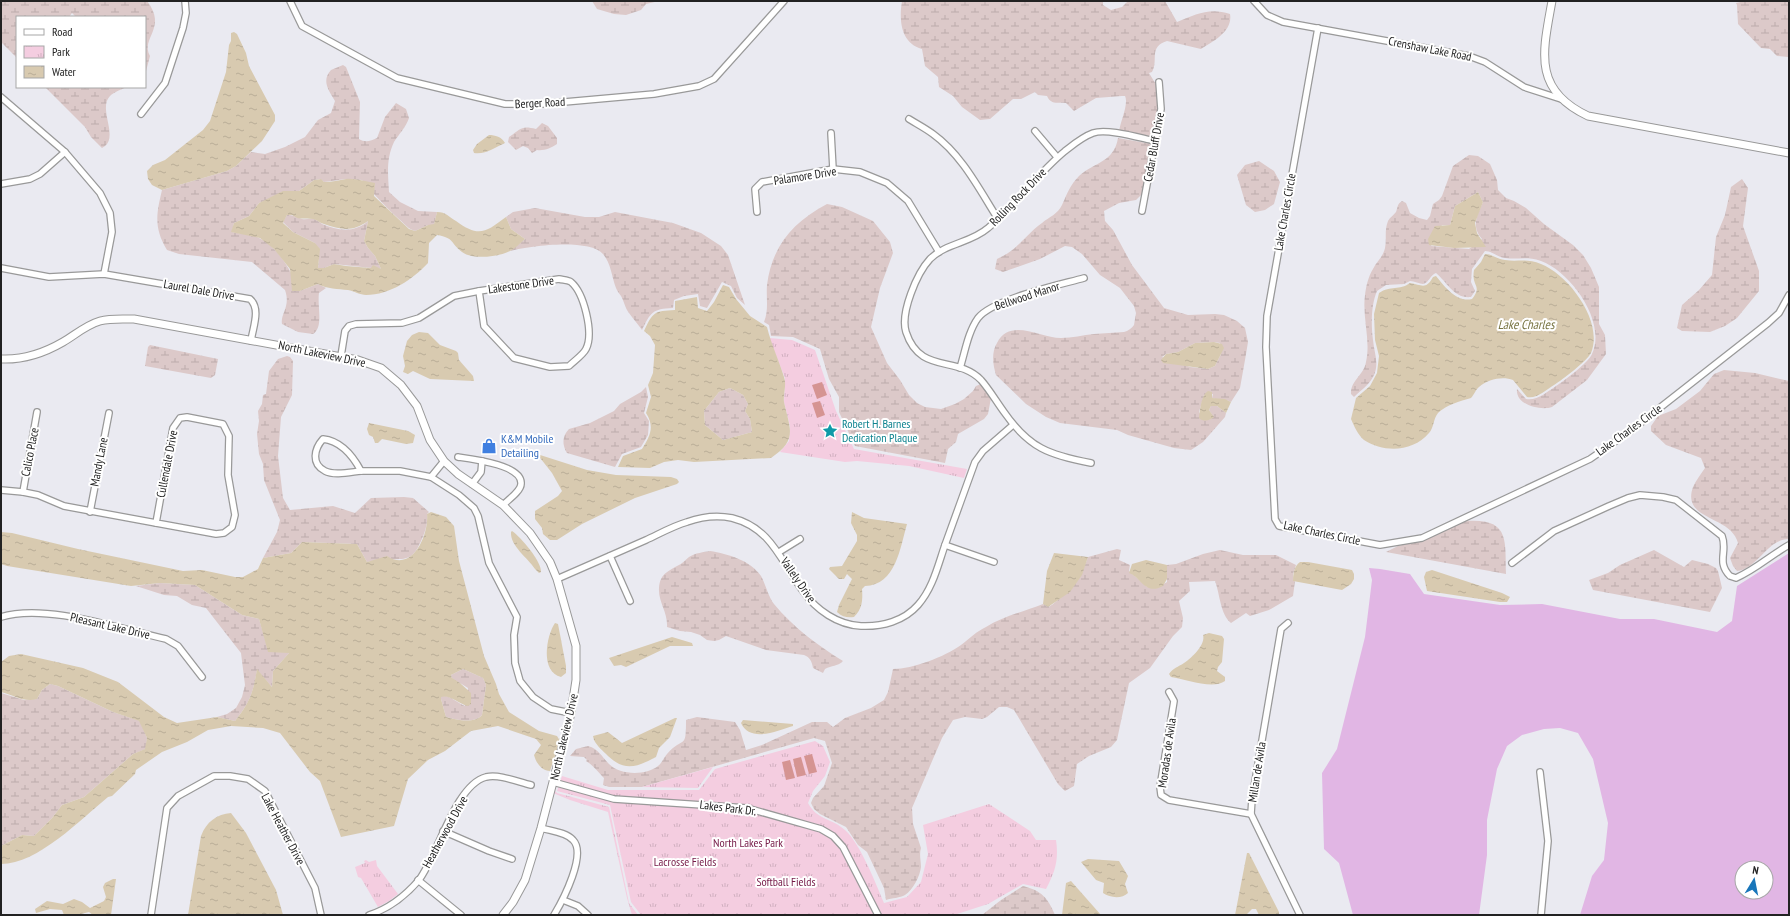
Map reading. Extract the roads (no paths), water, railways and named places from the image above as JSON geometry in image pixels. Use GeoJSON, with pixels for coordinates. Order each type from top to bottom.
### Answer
{"type":"FeatureCollection","features":[{"type":"Feature","properties":{"kind":"street"},"geometry":{"type":"LineString","coordinates":[[141,114],[166,83],[183,28],[186,13],[185,1]]}},
{"type":"Feature","properties":{"kind":"street","name":"Berger Road"},"geometry":{"type":"LineString","coordinates":[[290,1],[302,26],[397,78],[509,104],[542,104],[654,94],[700,86],[714,79],[784,1]]}},
{"type":"Feature","properties":{"kind":"street","name":"Crenshaw Lake Road"},"geometry":{"type":"LineString","coordinates":[[1254,1],[1267,15],[1283,22],[1469,56],[1485,62],[1524,87],[1561,99],[1574,109],[1588,116],[1789,153]]}},
{"type":"Feature","properties":{"kind":"street"},"geometry":{"type":"LineString","coordinates":[[1552,1],[1544,47],[1544,66],[1550,83],[1561,99]]}},
{"type":"Feature","properties":{"kind":"street","name":"Lake Charles Circle"},"geometry":{"type":"LineString","coordinates":[[1318,28],[1267,316],[1266,347],[1276,520],[1279,526],[1380,545],[1422,538],[1590,459],[1629,432],[1768,323],[1779,313],[1789,296]]}},
{"type":"Feature","properties":{"kind":"street","name":"Cedar Bluff Drive"},"geometry":{"type":"LineString","coordinates":[[1142,211],[1161,109],[1159,82]]}},
{"type":"Feature","properties":{"kind":"street"},"geometry":{"type":"LineString","coordinates":[[1,98],[65,152],[100,193],[110,213],[112,232],[104,274]]}},
{"type":"Feature","properties":{"kind":"street"},"geometry":{"type":"LineString","coordinates":[[909,119],[933,134],[956,155],[970,173],[998,219]]}},
{"type":"Feature","properties":{"kind":"street"},"geometry":{"type":"LineString","coordinates":[[1035,131],[1058,157]]}},
{"type":"Feature","properties":{"kind":"street","name":"Rolling Rock Drive"},"geometry":{"type":"LineString","coordinates":[[1091,463],[1064,458],[1046,451],[1028,440],[1013,425],[981,380],[972,372],[923,357],[911,344],[905,330],[905,311],[911,292],[929,260],[940,252],[975,237],[998,219],[1036,177],[1082,138],[1095,132],[1106,132],[1155,141]]}},
{"type":"Feature","properties":{"kind":"street"},"geometry":{"type":"LineString","coordinates":[[831,133],[832,169]]}},
{"type":"Feature","properties":{"kind":"street"},"geometry":{"type":"LineString","coordinates":[[1,184],[30,179],[40,174],[65,152]]}},
{"type":"Feature","properties":{"kind":"street","name":"Palamore Drive"},"geometry":{"type":"LineString","coordinates":[[758,212],[755,189],[762,182],[832,169],[860,172],[887,183],[908,201],[940,252]]}},
{"type":"Feature","properties":{"kind":"street","name":"Laurel Dale Drive"},"geometry":{"type":"LineString","coordinates":[[1,268],[49,277],[104,274],[250,299],[254,303],[256,310],[251,341]]}},
{"type":"Feature","properties":{"kind":"street","name":"Bellwood Manor"},"geometry":{"type":"LineString","coordinates":[[960,368],[972,328],[978,318],[987,310],[1001,303],[1084,278]]}},
{"type":"Feature","properties":{"kind":"street","name":"Lakestone Drive"},"geometry":{"type":"LineString","coordinates":[[341,356],[345,331],[349,326],[356,324],[402,323],[419,318],[454,296],[479,291],[559,279],[570,281],[578,290],[589,326],[590,338],[586,350],[569,366],[550,366],[514,358],[484,326],[479,291]]}},
{"type":"Feature","properties":{"kind":"street","name":"North Lakeview Drive"},"geometry":{"type":"LineString","coordinates":[[1,359],[27,357],[61,343],[91,324],[117,318],[341,356],[381,368],[402,385],[418,406],[430,440],[444,461],[458,474],[503,505],[530,532],[550,562],[557,579],[576,646],[576,680],[571,713],[531,866],[513,902],[503,915]]}},
{"type":"Feature","properties":{"kind":"street","name":"Calico Place"},"geometry":{"type":"LineString","coordinates":[[23,492],[38,412]]}},
{"type":"Feature","properties":{"kind":"street","name":"Mandy Lane"},"geometry":{"type":"LineString","coordinates":[[90,512],[108,413]]}},
{"type":"Feature","properties":{"kind":"street","name":"Cullendale Drive"},"geometry":{"type":"LineString","coordinates":[[1,490],[23,492],[64,506],[90,512],[216,534],[224,533],[232,526],[235,515],[228,475],[229,436],[222,424],[187,417],[180,418],[173,428],[156,523]]}},
{"type":"Feature","properties":{"kind":"street","name":"Vallely Drive"},"geometry":{"type":"LineString","coordinates":[[557,579],[687,522],[713,516],[732,518],[750,525],[767,537],[779,552],[803,592],[818,608],[843,622],[857,626],[870,627],[884,625],[908,614],[918,605],[930,586],[975,462],[983,451],[1013,425]]}},
{"type":"Feature","properties":{"kind":"street"},"geometry":{"type":"LineString","coordinates":[[361,471],[351,455],[338,444],[323,439],[318,444],[315,453],[316,461],[325,471],[342,473],[361,471],[400,471],[431,477],[459,495],[474,508],[478,516],[489,562],[517,617],[514,635],[515,663],[520,681],[533,697],[551,709],[571,713]]}},
{"type":"Feature","properties":{"kind":"street"},"geometry":{"type":"LineString","coordinates":[[458,457],[506,467],[515,472],[521,479],[520,488],[503,505]]}},
{"type":"Feature","properties":{"kind":"street"},"geometry":{"type":"LineString","coordinates":[[431,477],[444,461]]}},
{"type":"Feature","properties":{"kind":"street"},"geometry":{"type":"LineString","coordinates":[[472,484],[481,472],[482,461]]}},
{"type":"Feature","properties":{"kind":"street"},"geometry":{"type":"LineString","coordinates":[[1512,563],[1554,531],[1622,500],[1640,495],[1676,500],[1722,536],[1724,540],[1722,564],[1730,576],[1736,578],[1745,574],[1774,553],[1789,545]]}},
{"type":"Feature","properties":{"kind":"street"},"geometry":{"type":"LineString","coordinates":[[779,552],[800,539]]}},
{"type":"Feature","properties":{"kind":"street"},"geometry":{"type":"LineString","coordinates":[[945,546],[994,562]]}},
{"type":"Feature","properties":{"kind":"street"},"geometry":{"type":"LineString","coordinates":[[610,556],[630,601]]}},
{"type":"Feature","properties":{"kind":"street","name":"Pleasant Lake Drive"},"geometry":{"type":"LineString","coordinates":[[1,617],[22,613],[47,613],[166,639],[178,646],[202,677]]}},
{"type":"Feature","properties":{"kind":"street","name":"Millan de Avila"},"geometry":{"type":"LineString","coordinates":[[1288,623],[1281,629],[1252,799],[1252,814],[1300,915]]}},
{"type":"Feature","properties":{"kind":"street","name":"Moradas de Avila"},"geometry":{"type":"LineString","coordinates":[[1169,692],[1174,701],[1160,787],[1162,795],[1169,800],[1252,814]]}},
{"type":"Feature","properties":{"kind":"street"},"geometry":{"type":"LineString","coordinates":[[1540,772],[1548,842],[1541,915]]}},
{"type":"Feature","properties":{"kind":"street","name":"Lake Heather Drive"},"geometry":{"type":"LineString","coordinates":[[151,915],[167,808],[178,796],[214,776],[230,776],[248,779],[265,790],[315,888],[321,915]]}},
{"type":"Feature","properties":{"kind":"street","name":"Heatherwood Drive"},"geometry":{"type":"LineString","coordinates":[[369,915],[380,913],[401,898],[418,880],[431,860],[443,831],[462,799],[480,779],[496,776],[531,785]]}},
{"type":"Feature","properties":{"kind":"street","name":"Lakes Park Dr."},"geometry":{"type":"LineString","coordinates":[[553,782],[614,798],[747,808],[821,829],[833,836],[843,847],[878,915]]}},
{"type":"Feature","properties":{"kind":"street"},"geometry":{"type":"LineString","coordinates":[[541,828],[568,836],[574,841],[577,847],[578,854],[574,868],[563,900],[554,915]]}},
{"type":"Feature","properties":{"kind":"street"},"geometry":{"type":"LineString","coordinates":[[443,831],[489,851],[512,859]]}},
{"type":"Feature","properties":{"kind":"street"},"geometry":{"type":"LineString","coordinates":[[418,880],[461,915]]}},
{"type":"Feature","properties":{"kind":"street"},"geometry":{"type":"LineString","coordinates":[[563,900],[578,906],[588,915]]}},
{"type":"Feature","properties":{"kind":"water"},"geometry":{"type":"Polygon","coordinates":[[[234,32],[237,34],[246,53],[249,66],[275,115],[275,121],[262,141],[236,166],[227,171],[162,190],[152,185],[148,179],[147,171],[153,165],[165,160],[203,130],[210,121],[226,72],[231,33],[234,32]]]}},
{"type":"Feature","properties":{"kind":"water"},"geometry":{"type":"Polygon","coordinates":[[[489,135],[494,135],[502,139],[505,143],[486,152],[474,153],[473,150],[477,144],[489,135]]]}},
{"type":"Feature","properties":{"kind":"water"},"geometry":{"type":"Polygon","coordinates":[[[321,179],[324,182],[327,182],[349,179],[375,183],[374,196],[409,229],[415,231],[434,224],[437,212],[440,212],[471,230],[477,231],[487,229],[506,217],[511,229],[525,239],[510,251],[505,253],[479,257],[462,252],[450,239],[437,235],[429,243],[428,263],[415,275],[392,289],[366,295],[348,290],[329,288],[318,284],[300,291],[292,291],[290,269],[274,249],[260,238],[231,232],[234,223],[249,216],[259,203],[283,191],[299,191],[314,180],[321,179]],[[287,215],[283,223],[293,232],[315,243],[320,249],[318,268],[324,268],[334,264],[371,268],[373,265],[381,269],[375,256],[364,241],[368,221],[357,227],[341,229],[323,224],[310,218],[300,218],[287,215]]]}},
{"type":"Feature","properties":{"kind":"water"},"geometry":{"type":"Polygon","coordinates":[[[1478,192],[1483,202],[1475,223],[1477,233],[1486,247],[1454,248],[1429,245],[1428,239],[1435,226],[1450,225],[1455,206],[1478,192]]]}},
{"type":"Feature","properties":{"kind":"water","name":"Lake Charles"},"geometry":{"type":"Polygon","coordinates":[[[1485,254],[1505,260],[1536,262],[1552,270],[1562,278],[1573,289],[1588,314],[1593,328],[1594,341],[1591,353],[1585,361],[1568,375],[1545,392],[1534,397],[1527,397],[1513,380],[1500,378],[1483,384],[1471,398],[1441,410],[1436,415],[1431,431],[1415,444],[1407,447],[1389,449],[1364,440],[1358,433],[1351,419],[1356,398],[1370,386],[1377,373],[1379,356],[1375,340],[1374,314],[1379,293],[1387,289],[1402,287],[1410,283],[1423,286],[1428,284],[1433,277],[1436,276],[1451,293],[1466,300],[1472,299],[1477,291],[1474,280],[1474,270],[1481,262],[1485,254]]]}},
{"type":"Feature","properties":{"kind":"water"},"geometry":{"type":"Polygon","coordinates":[[[723,285],[729,287],[736,299],[750,316],[767,327],[785,380],[784,402],[790,427],[789,439],[780,452],[771,458],[694,462],[678,460],[664,462],[650,468],[618,467],[623,456],[642,449],[649,436],[651,427],[646,413],[651,397],[648,385],[653,373],[655,345],[650,336],[644,331],[652,316],[658,312],[675,310],[675,301],[697,297],[698,308],[707,311],[714,302],[723,285]],[[730,388],[719,392],[704,411],[705,425],[723,440],[752,432],[750,419],[745,411],[748,404],[743,395],[730,388]]]}},
{"type":"Feature","properties":{"kind":"water"},"geometry":{"type":"Polygon","coordinates":[[[419,332],[428,333],[440,345],[456,351],[458,353],[459,360],[473,376],[474,381],[430,379],[413,371],[408,374],[403,372],[405,366],[403,356],[407,341],[412,335],[419,332]]]}},
{"type":"Feature","properties":{"kind":"water"},"geometry":{"type":"Polygon","coordinates":[[[1214,342],[1222,344],[1224,348],[1215,366],[1208,369],[1163,363],[1161,360],[1166,354],[1178,352],[1195,343],[1214,342]]]}},
{"type":"Feature","properties":{"kind":"water"},"geometry":{"type":"Polygon","coordinates":[[[1208,391],[1212,392],[1212,398],[1225,399],[1231,402],[1226,413],[1217,406],[1211,406],[1209,410],[1214,417],[1204,420],[1199,418],[1200,407],[1202,399],[1208,391]]]}},
{"type":"Feature","properties":{"kind":"water"},"geometry":{"type":"Polygon","coordinates":[[[369,423],[408,431],[415,435],[413,443],[406,444],[382,439],[378,443],[375,443],[373,437],[369,435],[367,429],[369,423]]]}},
{"type":"Feature","properties":{"kind":"water"},"geometry":{"type":"Polygon","coordinates":[[[537,454],[587,470],[616,475],[671,477],[677,479],[679,482],[635,498],[582,524],[557,540],[550,540],[543,534],[542,528],[535,519],[535,511],[558,496],[562,491],[552,473],[537,454]]]}},
{"type":"Feature","properties":{"kind":"water"},"geometry":{"type":"Polygon","coordinates":[[[431,512],[446,517],[454,526],[459,561],[484,656],[499,694],[509,712],[539,731],[557,736],[560,741],[550,771],[544,770],[535,758],[534,755],[541,745],[536,739],[498,726],[471,731],[445,751],[428,760],[408,779],[394,826],[341,837],[320,781],[310,772],[280,733],[263,728],[231,726],[208,730],[187,742],[162,752],[136,770],[135,774],[112,796],[108,797],[72,828],[44,849],[30,857],[15,862],[1,864],[1,846],[22,835],[34,836],[52,818],[62,805],[84,797],[133,754],[145,749],[147,738],[139,721],[113,712],[58,686],[50,684],[42,690],[37,699],[32,700],[1,692],[1,662],[9,656],[21,654],[83,668],[118,682],[164,717],[177,723],[217,717],[235,721],[250,697],[257,669],[272,687],[273,671],[289,653],[268,652],[259,619],[242,615],[195,585],[160,583],[131,586],[1,564],[1,532],[12,533],[78,549],[183,571],[202,570],[235,577],[243,577],[258,569],[263,558],[291,553],[302,542],[357,544],[367,562],[387,556],[396,560],[404,559],[412,555],[418,549],[425,531],[427,514],[431,512]],[[463,669],[451,675],[452,678],[471,693],[471,704],[468,706],[451,698],[444,696],[441,697],[446,717],[460,720],[475,720],[482,715],[486,685],[483,678],[463,669]]]}},
{"type":"Feature","properties":{"kind":"water"},"geometry":{"type":"Polygon","coordinates":[[[852,512],[864,518],[907,524],[895,564],[884,579],[875,584],[865,586],[862,589],[862,601],[860,608],[854,617],[850,617],[843,616],[837,612],[852,579],[847,574],[844,579],[839,579],[829,569],[830,567],[842,566],[857,541],[857,535],[851,523],[852,512]]]}},
{"type":"Feature","properties":{"kind":"water"},"geometry":{"type":"Polygon","coordinates":[[[512,531],[535,556],[541,572],[539,573],[535,569],[516,547],[511,537],[512,531]]]}},
{"type":"Feature","properties":{"kind":"water"},"geometry":{"type":"Polygon","coordinates":[[[1054,553],[1088,557],[1082,575],[1070,592],[1048,607],[1043,604],[1047,571],[1054,553]]]}},
{"type":"Feature","properties":{"kind":"water"},"geometry":{"type":"Polygon","coordinates":[[[1146,560],[1167,565],[1167,579],[1163,586],[1152,589],[1144,585],[1129,573],[1132,564],[1146,560]]]}},
{"type":"Feature","properties":{"kind":"water"},"geometry":{"type":"Polygon","coordinates":[[[1300,562],[1308,562],[1352,570],[1354,579],[1351,584],[1342,590],[1293,581],[1295,568],[1300,562]]]}},
{"type":"Feature","properties":{"kind":"water"},"geometry":{"type":"Polygon","coordinates":[[[1432,570],[1510,597],[1507,602],[1500,602],[1427,591],[1424,577],[1426,572],[1432,570]]]}},
{"type":"Feature","properties":{"kind":"water"},"geometry":{"type":"Polygon","coordinates":[[[555,623],[558,624],[566,666],[566,673],[561,677],[554,674],[550,668],[547,653],[549,636],[555,623]]]}},
{"type":"Feature","properties":{"kind":"water"},"geometry":{"type":"Polygon","coordinates":[[[1209,633],[1222,636],[1224,639],[1222,662],[1217,671],[1225,677],[1225,681],[1206,684],[1171,677],[1169,674],[1194,654],[1202,642],[1203,635],[1209,633]]]}},
{"type":"Feature","properties":{"kind":"water"},"geometry":{"type":"Polygon","coordinates":[[[672,637],[692,643],[693,646],[670,646],[626,667],[621,665],[614,666],[609,658],[672,637]]]}},
{"type":"Feature","properties":{"kind":"water"},"geometry":{"type":"Polygon","coordinates":[[[677,718],[670,737],[659,748],[656,757],[637,765],[626,766],[614,761],[598,746],[593,736],[608,732],[622,743],[677,718]]]}},
{"type":"Feature","properties":{"kind":"water"},"geometry":{"type":"Polygon","coordinates":[[[743,720],[793,724],[793,726],[772,733],[757,734],[751,733],[745,729],[741,723],[743,720]]]}},
{"type":"Feature","properties":{"kind":"water"},"geometry":{"type":"Polygon","coordinates":[[[231,813],[246,833],[276,890],[283,915],[188,915],[203,831],[209,823],[217,817],[231,813]]]}},
{"type":"Feature","properties":{"kind":"water"},"geometry":{"type":"Polygon","coordinates":[[[1247,853],[1249,853],[1279,912],[1279,915],[1259,915],[1256,909],[1252,909],[1246,915],[1235,915],[1247,853]]]}},
{"type":"Feature","properties":{"kind":"water"},"geometry":{"type":"Polygon","coordinates":[[[1088,859],[1119,861],[1128,876],[1125,884],[1128,893],[1123,896],[1116,897],[1103,893],[1104,883],[1096,880],[1081,862],[1088,859]]]}},
{"type":"Feature","properties":{"kind":"water"},"geometry":{"type":"Polygon","coordinates":[[[116,879],[111,915],[93,915],[89,912],[77,915],[64,915],[62,910],[50,909],[36,913],[35,909],[47,901],[63,904],[74,899],[82,902],[90,908],[104,901],[106,897],[103,887],[105,883],[116,879]]]}},
{"type":"Feature","properties":{"kind":"water"},"geometry":{"type":"Polygon","coordinates":[[[1071,881],[1101,915],[1062,915],[1066,883],[1071,881]]]}},
{"type":"Feature","properties":{"kind":"place","name":"Robert H. Barnes Dedication Plaque"},"geometry":{"type":"Point","coordinates":[830,431]}},
{"type":"Feature","properties":{"kind":"place","name":"K&M Mobile Detailing"},"geometry":{"type":"Point","coordinates":[489,446]}},
{"type":"Feature","properties":{"kind":"park label","name":"North Lakes Park"},"geometry":{"type":"Point","coordinates":[748,843]}},
{"type":"Feature","properties":{"kind":"park label","name":"Lacrosse Fields"},"geometry":{"type":"Point","coordinates":[685,862]}},
{"type":"Feature","properties":{"kind":"park label","name":"Softball Fields"},"geometry":{"type":"Point","coordinates":[786,882]}}]}
